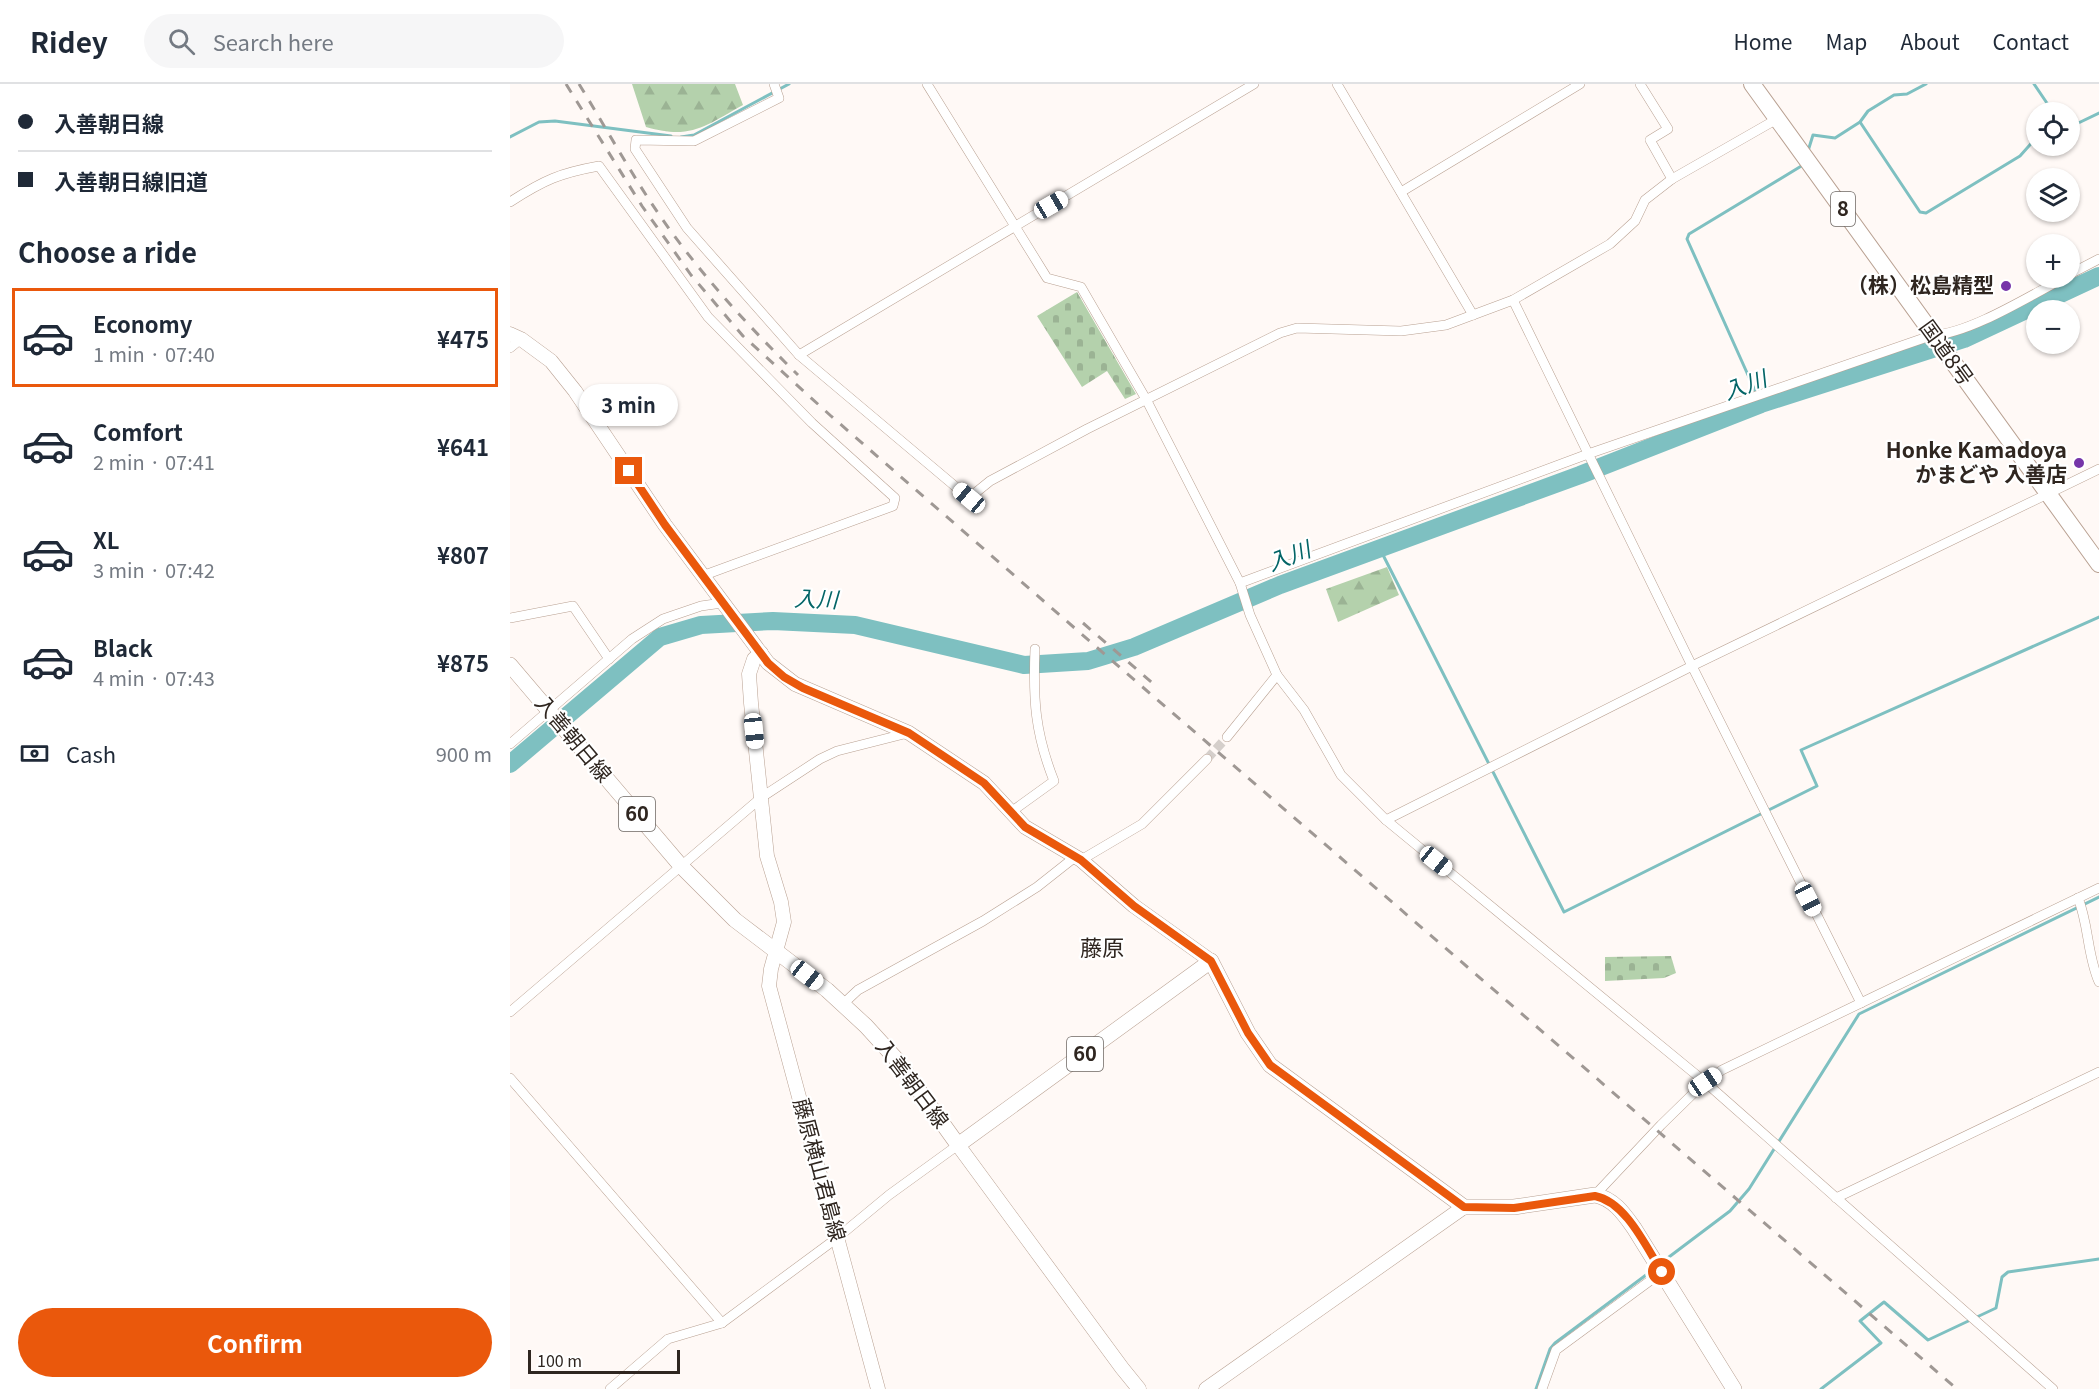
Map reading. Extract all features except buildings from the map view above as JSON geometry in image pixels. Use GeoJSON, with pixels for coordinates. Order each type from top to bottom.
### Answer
{"type":"FeatureCollection","features":[{"type":"Feature","properties":{"kind":"highway","name":"国道8号"},"geometry":{"type":"LineString","coordinates":[[1752,84],[2099,564]]}},
{"type":"Feature","properties":{"kind":"main road","name":"入善朝日線"},"geometry":{"type":"LineString","coordinates":[[510,665],[681,866],[735,920],[843,1004],[897,1060],[958,1145],[1211,961]]}},
{"type":"Feature","properties":{"kind":"main road"},"geometry":{"type":"LineString","coordinates":[[1211,961],[1248,1033],[1270,1065],[1464,1207],[1514,1208],[1595,1196],[1606,1198],[1624,1215],[1734,1389]]}},
{"type":"Feature","properties":{"kind":"street"},"geometry":{"type":"LineString","coordinates":[[774,84],[779,98],[694,141],[636,140],[634,148],[687,228],[799,355],[969,498],[990,481],[1087,429],[1280,333],[1297,328],[1401,331],[1446,325],[1513,300],[1610,244],[1635,221],[1645,200],[1672,178],[1777,118]]}},
{"type":"Feature","properties":{"kind":"street"},"geometry":{"type":"LineString","coordinates":[[927,84],[1013,227],[1047,278],[1081,286],[1147,401],[1240,583],[1250,615],[1277,675],[1304,711],[1341,775],[1386,820],[1705,1082],[2053,1389]]}},
{"type":"Feature","properties":{"kind":"street"},"geometry":{"type":"LineString","coordinates":[[799,355],[1254,84]]}},
{"type":"Feature","properties":{"kind":"street"},"geometry":{"type":"LineString","coordinates":[[1337,84],[1473,315]]}},
{"type":"Feature","properties":{"kind":"street"},"geometry":{"type":"LineString","coordinates":[[1401,192],[1580,84]]}},
{"type":"Feature","properties":{"kind":"street"},"geometry":{"type":"LineString","coordinates":[[1640,84],[1668,129],[1650,140],[1672,178]]}},
{"type":"Feature","properties":{"kind":"street"},"geometry":{"type":"LineString","coordinates":[[510,202],[537,184],[565,172],[599,166],[708,317],[812,423],[895,498],[893,506],[702,576]]}},
{"type":"Feature","properties":{"kind":"street"},"geometry":{"type":"LineString","coordinates":[[2080,269],[2099,259]]}},
{"type":"Feature","properties":{"kind":"street"},"geometry":{"type":"LineString","coordinates":[[1240,583],[1588,454],[1933,334],[1943,334],[1993,315],[2045,288]]}},
{"type":"Feature","properties":{"kind":"street"},"geometry":{"type":"LineString","coordinates":[[1513,300],[1692,666],[1861,1003]]}},
{"type":"Feature","properties":{"kind":"street"},"geometry":{"type":"LineString","coordinates":[[510,348],[516,336],[550,361],[575,391],[665,525],[768,663],[795,684],[909,733],[984,783],[1025,827],[1078,858],[1134,906],[1211,961]]}},
{"type":"Feature","properties":{"kind":"street"},"geometry":{"type":"LineString","coordinates":[[1386,820],[1692,666],[2099,469]]}},
{"type":"Feature","properties":{"kind":"street"},"geometry":{"type":"LineString","coordinates":[[510,618],[573,606],[609,659]]}},
{"type":"Feature","properties":{"kind":"street"},"geometry":{"type":"LineString","coordinates":[[510,744],[632,639],[663,619],[701,606],[724,606]]}},
{"type":"Feature","properties":{"kind":"street"},"geometry":{"type":"LineString","coordinates":[[1011,812],[1054,781],[1043,754],[1034,703],[1035,649]]}},
{"type":"Feature","properties":{"kind":"street","name":"藤原横山君島線"},"geometry":{"type":"LineString","coordinates":[[761,653],[754,659],[749,674],[767,856],[781,902],[784,922],[771,969],[770,986],[878,1389]]}},
{"type":"Feature","properties":{"kind":"street"},"geometry":{"type":"LineString","coordinates":[[1227,737],[1277,675]]}},
{"type":"Feature","properties":{"kind":"street"},"geometry":{"type":"LineString","coordinates":[[510,1012],[762,796],[820,759],[837,751],[909,733]]}},
{"type":"Feature","properties":{"kind":"street"},"geometry":{"type":"LineString","coordinates":[[843,1004],[858,990],[975,926],[1078,858],[1142,824],[1208,759]]}},
{"type":"Feature","properties":{"kind":"street"},"geometry":{"type":"LineString","coordinates":[[1595,1196],[1660,1125],[1705,1082],[1722,1070],[2099,888]]}},
{"type":"Feature","properties":{"kind":"street"},"geometry":{"type":"LineString","coordinates":[[2078,898],[2084,914],[2091,964],[2099,982]]}},
{"type":"Feature","properties":{"kind":"street"},"geometry":{"type":"LineString","coordinates":[[1836,1198],[2099,1072]]}},
{"type":"Feature","properties":{"kind":"street"},"geometry":{"type":"LineString","coordinates":[[510,1078],[722,1323]]}},
{"type":"Feature","properties":{"kind":"street"},"geometry":{"type":"LineString","coordinates":[[609,1389],[668,1339],[722,1323],[958,1145],[1139,1389]]}},
{"type":"Feature","properties":{"kind":"street"},"geometry":{"type":"LineString","coordinates":[[1206,1389],[1464,1207]]}},
{"type":"Feature","properties":{"kind":"street"},"geometry":{"type":"LineString","coordinates":[[1542,1389],[1556,1350],[1662,1272]]}},
{"type":"Feature","properties":{"kind":"green space"},"geometry":{"type":"Polygon","coordinates":[[[632,84],[735,84],[743,105],[697,129],[662,131],[646,127],[632,84]]]}},
{"type":"Feature","properties":{"kind":"green space"},"geometry":{"type":"Polygon","coordinates":[[[1077,292],[1136,394],[1125,399],[1107,371],[1082,387],[1037,316],[1077,292]]]}},
{"type":"Feature","properties":{"kind":"green space"},"geometry":{"type":"Polygon","coordinates":[[[1387,567],[1399,595],[1338,622],[1326,589],[1387,567]]]}},
{"type":"Feature","properties":{"kind":"green space"},"geometry":{"type":"Polygon","coordinates":[[[1671,956],[1676,973],[1664,978],[1605,981],[1605,957],[1671,956]]]}},
{"type":"Feature","properties":{"kind":"waterway"},"geometry":{"type":"LineString","coordinates":[[681,137],[694,135],[789,84]]}},
{"type":"Feature","properties":{"kind":"waterway"},"geometry":{"type":"LineString","coordinates":[[1808,151],[1813,135],[1835,138],[1860,122],[1868,111],[1894,95],[1907,94],[1926,84]]}},
{"type":"Feature","properties":{"kind":"waterway"},"geometry":{"type":"LineString","coordinates":[[2034,84],[2046,102]]}},
{"type":"Feature","properties":{"kind":"waterway"},"geometry":{"type":"LineString","coordinates":[[2080,122],[2099,113]]}},
{"type":"Feature","properties":{"kind":"waterway"},"geometry":{"type":"LineString","coordinates":[[510,137],[539,122],[555,121],[671,136]]}},
{"type":"Feature","properties":{"kind":"waterway"},"geometry":{"type":"LineString","coordinates":[[1860,122],[1920,212],[1926,213],[2020,156],[2026,149]]}},
{"type":"Feature","properties":{"kind":"waterway"},"geometry":{"type":"LineString","coordinates":[[1761,404],[1687,239],[1689,234],[1803,165]]}},
{"type":"Feature","properties":{"kind":"waterway","name":"入川"},"geometry":{"type":"LineString","coordinates":[[510,764],[660,637],[701,625],[773,621],[855,625],[1024,665],[1088,661],[1134,647],[1280,585],[1580,475],[1761,404],[1964,339],[2099,276]]}},
{"type":"Feature","properties":{"kind":"waterway"},"geometry":{"type":"LineString","coordinates":[[1380,549],[1564,912],[1817,786],[1801,750],[2099,617]]}},
{"type":"Feature","properties":{"kind":"waterway"},"geometry":{"type":"LineString","coordinates":[[1661,1263],[1730,1211],[1749,1189],[1859,1014],[2099,897]]}},
{"type":"Feature","properties":{"kind":"waterway"},"geometry":{"type":"LineString","coordinates":[[1821,1389],[1881,1343],[1860,1321],[1884,1302],[1928,1340],[1996,1308],[2002,1277],[2008,1272],[2099,1259]]}},
{"type":"Feature","properties":{"kind":"waterway"},"geometry":{"type":"LineString","coordinates":[[1536,1389],[1550,1349],[1555,1343],[1654,1269]]}},
{"type":"Feature","properties":{"kind":"tunnel"},"geometry":{"type":"LineString","coordinates":[[1207,759],[1227,737]]}},
{"type":"Feature","properties":{"kind":"railway"},"geometry":{"type":"LineString","coordinates":[[566,84],[642,206],[691,275],[743,336],[831,416],[1124,671],[1957,1389]]}},
{"type":"Feature","properties":{"kind":"railway"},"geometry":{"type":"LineString","coordinates":[[579,84],[641,187],[683,248],[739,314],[798,375]]}},
{"type":"Feature","properties":{"kind":"railway"},"geometry":{"type":"LineString","coordinates":[[1083,623],[1156,686]]}},
{"type":"Feature","properties":{"kind":"place","name":"（株）松島精型"},"geometry":{"type":"Point","coordinates":[2006,286]}},
{"type":"Feature","properties":{"kind":"place","name":"Honke Kamadoya かまどや 入善店"},"geometry":{"type":"Point","coordinates":[2079,463]}},
{"type":"Feature","properties":{"kind":"district","name":"藤原"},"geometry":{"type":"Point","coordinates":[1102,948]}},
{"type":"Feature","properties":{"kind":"route"},"geometry":{"type":"LineString","coordinates":[[629,471],[665,525],[768,663],[784,677],[821,697],[909,733],[984,783],[1025,827],[1081,860],[1134,906],[1211,961],[1248,1033],[1270,1065],[1450,1199],[1464,1207],[1514,1208],[1573,1198],[1595,1196],[1606,1198],[1616,1206],[1634,1228],[1662,1272]]}}]}
